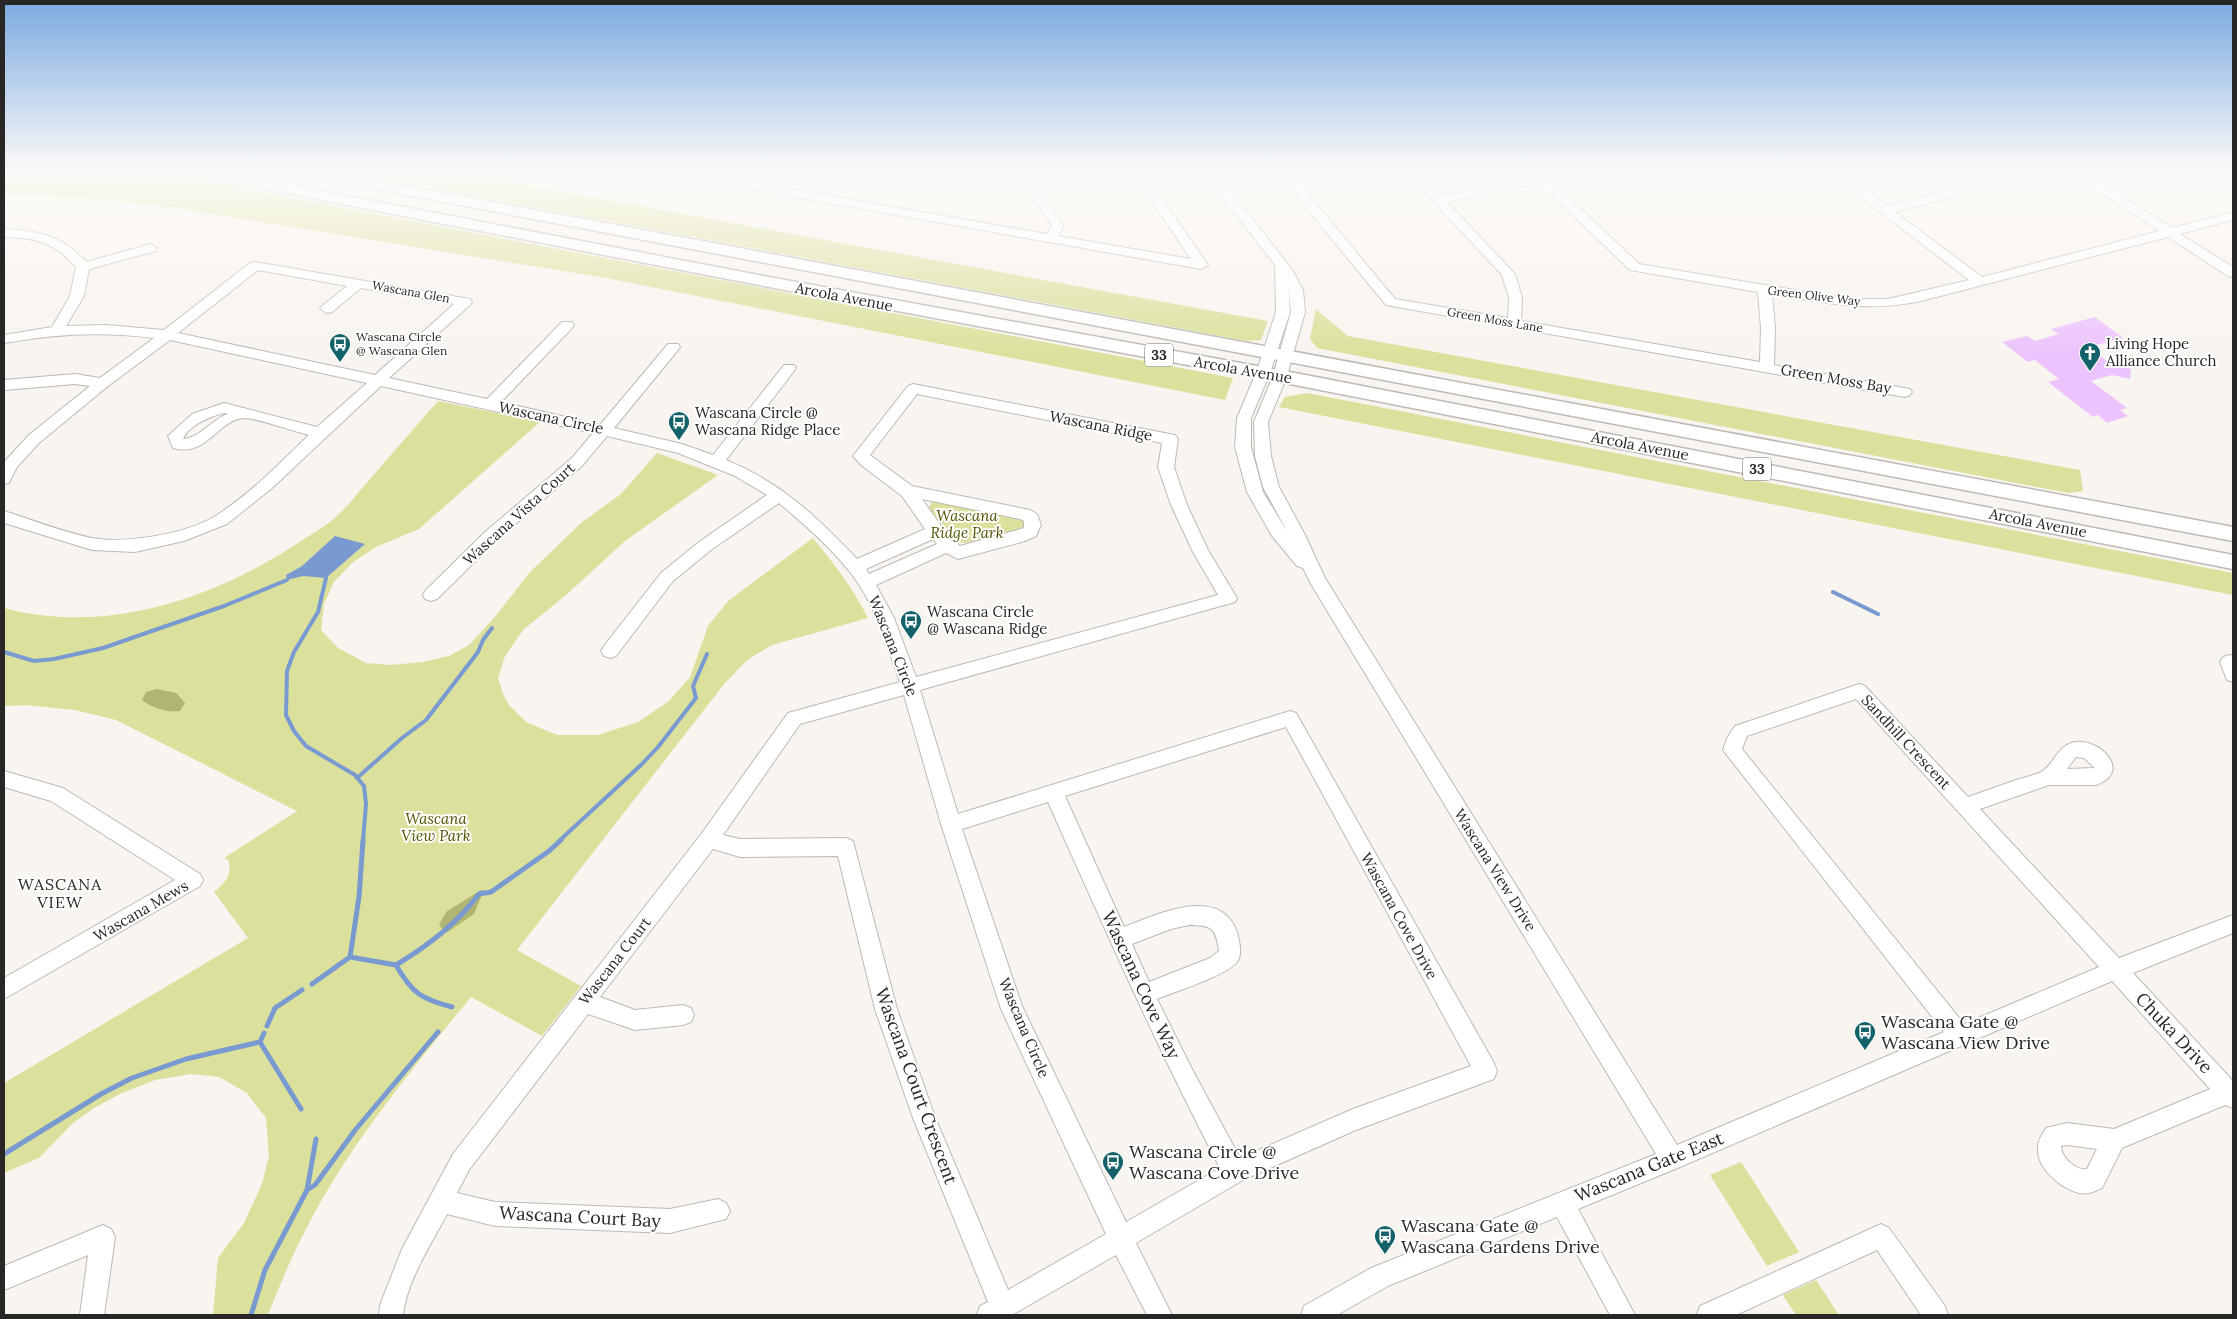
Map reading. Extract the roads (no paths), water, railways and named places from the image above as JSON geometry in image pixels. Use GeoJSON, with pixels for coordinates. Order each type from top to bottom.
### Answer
{"type":"FeatureCollection","features":[{"type":"Feature","properties":{"kind":"main road","name":"Arcola Avenue"},"geometry":{"type":"LineString","coordinates":[[510,233],[1271,375],[2233,562]]}},
{"type":"Feature","properties":{"kind":"main road","name":"Arcola Avenue"},"geometry":{"type":"LineString","coordinates":[[626,233],[2233,534]]}},
{"type":"Feature","properties":{"kind":"street"},"geometry":{"type":"LineString","coordinates":[[4,233],[24,234],[54,240],[71,252],[84,267]]}},
{"type":"Feature","properties":{"kind":"street"},"geometry":{"type":"LineString","coordinates":[[1014,233],[1201,266],[1179,233]]}},
{"type":"Feature","properties":{"kind":"street"},"geometry":{"type":"LineString","coordinates":[[1050,239],[1054,233]]}},
{"type":"Feature","properties":{"kind":"street","name":"Wascana View Drive"},"geometry":{"type":"LineString","coordinates":[[1255,233],[1280,264],[1283,312],[1277,354],[1261,422],[1263,456],[1271,487],[1296,533],[1317,580],[1672,1159]]}},
{"type":"Feature","properties":{"kind":"street","name":"Green Moss Lane"},"geometry":{"type":"LineString","coordinates":[[1333,233],[1391,302],[1767,367]]}},
{"type":"Feature","properties":{"kind":"street"},"geometry":{"type":"LineString","coordinates":[[1469,233],[1508,274],[1516,293],[1517,304],[1514,324]]}},
{"type":"Feature","properties":{"kind":"street","name":"Green Olive Way"},"geometry":{"type":"LineString","coordinates":[[1599,233],[1635,267],[1765,290],[1850,302],[1888,303],[1920,297],[2168,233]]}},
{"type":"Feature","properties":{"kind":"street"},"geometry":{"type":"LineString","coordinates":[[1916,233],[1979,281]]}},
{"type":"Feature","properties":{"kind":"street"},"geometry":{"type":"LineString","coordinates":[[2171,233],[2233,273]]}},
{"type":"Feature","properties":{"kind":"street"},"geometry":{"type":"LineString","coordinates":[[84,267],[151,248]]}},
{"type":"Feature","properties":{"kind":"street","name":"Wascana Glen"},"geometry":{"type":"LineString","coordinates":[[6,470],[34,439],[102,383],[255,266],[465,302],[377,381]]}},
{"type":"Feature","properties":{"kind":"street"},"geometry":{"type":"LineString","coordinates":[[57,330],[77,296],[84,267]]}},
{"type":"Feature","properties":{"kind":"street","name":"Wascana Glen"},"geometry":{"type":"LineString","coordinates":[[327,309],[359,283]]}},
{"type":"Feature","properties":{"kind":"street"},"geometry":{"type":"LineString","coordinates":[[1765,290],[1768,328],[1767,367]]}},
{"type":"Feature","properties":{"kind":"street"},"geometry":{"type":"LineString","coordinates":[[490,405],[567,325]]}},
{"type":"Feature","properties":{"kind":"street","name":"Wascana Circle"},"geometry":{"type":"LineString","coordinates":[[4,339],[57,330],[131,330],[167,335],[604,430],[682,448],[717,461],[779,496],[810,520],[855,567],[866,582],[885,618],[910,686],[951,824],[1012,1009],[1121,1239],[1160,1315]]}},
{"type":"Feature","properties":{"kind":"street","name":"Wascana Vista Court"},"geometry":{"type":"LineString","coordinates":[[431,595],[491,536],[577,462],[673,347]]}},
{"type":"Feature","properties":{"kind":"street","name":"Green Moss Bay"},"geometry":{"type":"LineString","coordinates":[[1767,367],[1905,392]]}},
{"type":"Feature","properties":{"kind":"street"},"geometry":{"type":"LineString","coordinates":[[717,461],[789,368]]}},
{"type":"Feature","properties":{"kind":"street"},"geometry":{"type":"LineString","coordinates":[[4,385],[75,379],[102,383]]}},
{"type":"Feature","properties":{"kind":"street"},"geometry":{"type":"LineString","coordinates":[[4,515],[92,544],[135,546],[178,537],[220,520],[266,485],[377,381]]}},
{"type":"Feature","properties":{"kind":"street","name":"Wascana Ridge"},"geometry":{"type":"LineString","coordinates":[[907,491],[1024,514],[1031,518],[1033,525],[1030,532],[1019,537],[958,552],[947,546],[907,491],[870,467],[862,456],[913,389],[1170,439],[1166,467],[1179,505],[1201,552],[1229,598],[910,686]]}},
{"type":"Feature","properties":{"kind":"street"},"geometry":{"type":"LineString","coordinates":[[242,414],[320,433]]}},
{"type":"Feature","properties":{"kind":"street"},"geometry":{"type":"LineString","coordinates":[[610,651],[666,577],[705,546],[779,496]]}},
{"type":"Feature","properties":{"kind":"street"},"geometry":{"type":"LineString","coordinates":[[855,567],[936,531]]}},
{"type":"Feature","properties":{"kind":"street"},"geometry":{"type":"LineString","coordinates":[[866,582],[947,546]]}},
{"type":"Feature","properties":{"kind":"street"},"geometry":{"type":"LineString","coordinates":[[2233,663],[2229,662],[2233,675]]}},
{"type":"Feature","properties":{"kind":"street","name":"Wascana Court"},"geometry":{"type":"LineString","coordinates":[[391,1315],[392,1305],[411,1258],[461,1162],[709,839],[794,718],[910,686]]}},
{"type":"Feature","properties":{"kind":"street","name":"Sandhill Crescent"},"geometry":{"type":"LineString","coordinates":[[1960,1036],[1732,750],[1736,738],[1741,731],[1859,691],[2116,970]]}},
{"type":"Feature","properties":{"kind":"street","name":"Wascana Cove Drive"},"geometry":{"type":"LineString","coordinates":[[951,824],[1290,718],[1486,1071],[1353,1120],[1235,1172],[1121,1239]]}},
{"type":"Feature","properties":{"kind":"street"},"geometry":{"type":"LineString","coordinates":[[1965,806],[2049,777]]}},
{"type":"Feature","properties":{"kind":"street","name":"Wascana Mews"},"geometry":{"type":"LineString","coordinates":[[4,779],[56,794],[194,880],[4,989]]}},
{"type":"Feature","properties":{"kind":"street","name":"Wascana Cove Way"},"geometry":{"type":"LineString","coordinates":[[1054,793],[1184,1079],[1235,1172]]}},
{"type":"Feature","properties":{"kind":"street","name":"Wascana Court Crescent"},"geometry":{"type":"LineString","coordinates":[[709,839],[740,848],[846,847],[886,1010],[995,1311]]}},
{"type":"Feature","properties":{"kind":"street"},"geometry":{"type":"LineString","coordinates":[[1119,939],[1191,914],[1210,915],[1223,925],[1230,940],[1230,955],[1217,965],[1144,994]]}},
{"type":"Feature","properties":{"kind":"street"},"geometry":{"type":"LineString","coordinates":[[1960,1036],[2116,970],[2233,924]]}},
{"type":"Feature","properties":{"kind":"street","name":"Chuka Drive"},"geometry":{"type":"LineString","coordinates":[[2116,970],[2231,1094]]}},
{"type":"Feature","properties":{"kind":"street"},"geometry":{"type":"LineString","coordinates":[[584,1002],[634,1020],[683,1015]]}},
{"type":"Feature","properties":{"kind":"street","name":"Wascana Gate East"},"geometry":{"type":"LineString","coordinates":[[1313,1315],[1380,1277],[1672,1159],[1960,1036]]}},
{"type":"Feature","properties":{"kind":"street"},"geometry":{"type":"LineString","coordinates":[[2114,1140],[2231,1094]]}},
{"type":"Feature","properties":{"kind":"street","name":"Wascana Court Bay"},"geometry":{"type":"LineString","coordinates":[[442,1201],[495,1214],[670,1221],[718,1212]]}},
{"type":"Feature","properties":{"kind":"street"},"geometry":{"type":"LineString","coordinates":[[1562,1203],[1623,1315]]}},
{"type":"Feature","properties":{"kind":"street"},"geometry":{"type":"LineString","coordinates":[[1709,1315],[1880,1236],[1936,1315]]}},
{"type":"Feature","properties":{"kind":"street"},"geometry":{"type":"LineString","coordinates":[[4,1278],[103,1237],[92,1315]]}},
{"type":"Feature","properties":{"kind":"street"},"geometry":{"type":"LineString","coordinates":[[995,1311],[1121,1239]]}},
{"type":"Feature","properties":{"kind":"water"},"geometry":{"type":"Polygon","coordinates":[[[335,536],[365,544],[326,578],[303,576],[287,580],[286,575],[302,566],[335,536]]]}},
{"type":"Feature","properties":{"kind":"waterway"},"geometry":{"type":"LineString","coordinates":[[326,578],[318,612],[294,652],[287,671],[286,715],[294,731],[306,746],[357,778]]}},
{"type":"Feature","properties":{"kind":"waterway"},"geometry":{"type":"LineString","coordinates":[[4,652],[34,661],[54,659],[103,648],[224,606],[287,580]]}},
{"type":"Feature","properties":{"kind":"waterway"},"geometry":{"type":"LineString","coordinates":[[1833,592],[1878,614]]}},
{"type":"Feature","properties":{"kind":"waterway"},"geometry":{"type":"LineString","coordinates":[[357,778],[402,738],[426,720],[478,652],[483,640],[492,628]]}},
{"type":"Feature","properties":{"kind":"waterway"},"geometry":{"type":"LineString","coordinates":[[559,841],[658,747],[696,698],[693,686],[707,654]]}},
{"type":"Feature","properties":{"kind":"waterway"},"geometry":{"type":"LineString","coordinates":[[357,778],[364,786],[366,804],[363,841]]}},
{"type":"Feature","properties":{"kind":"waterway"},"geometry":{"type":"LineString","coordinates":[[350,957],[359,897],[363,840]]}},
{"type":"Feature","properties":{"kind":"waterway"},"geometry":{"type":"LineString","coordinates":[[396,965],[420,950],[441,933],[461,915],[479,894],[491,892],[549,851],[561,840]]}},
{"type":"Feature","properties":{"kind":"waterway"},"geometry":{"type":"LineString","coordinates":[[312,984],[350,957]]}},
{"type":"Feature","properties":{"kind":"waterway"},"geometry":{"type":"LineString","coordinates":[[350,957],[396,965]]}},
{"type":"Feature","properties":{"kind":"waterway"},"geometry":{"type":"LineString","coordinates":[[396,965],[407,982],[418,994],[432,1001],[452,1007]]}},
{"type":"Feature","properties":{"kind":"waterway"},"geometry":{"type":"LineString","coordinates":[[267,1026],[275,1008],[302,990]]}},
{"type":"Feature","properties":{"kind":"waterway"},"geometry":{"type":"LineString","coordinates":[[307,1190],[315,1185],[356,1129],[438,1032]]}},
{"type":"Feature","properties":{"kind":"waterway"},"geometry":{"type":"LineString","coordinates":[[260,1042],[264,1033]]}},
{"type":"Feature","properties":{"kind":"waterway"},"geometry":{"type":"LineString","coordinates":[[4,1154],[101,1094],[132,1078],[186,1059],[260,1042]]}},
{"type":"Feature","properties":{"kind":"waterway"},"geometry":{"type":"LineString","coordinates":[[260,1042],[301,1109]]}},
{"type":"Feature","properties":{"kind":"waterway"},"geometry":{"type":"LineString","coordinates":[[307,1190],[316,1139]]}},
{"type":"Feature","properties":{"kind":"waterway"},"geometry":{"type":"LineString","coordinates":[[251,1315],[265,1270],[307,1190]]}},
{"type":"Feature","properties":{"kind":"place","name":"Wascana Circle @ Wascana Glen"},"geometry":{"type":"Point","coordinates":[340,363]}},
{"type":"Feature","properties":{"kind":"place","name":"Living Hope Alliance Church"},"geometry":{"type":"Point","coordinates":[2090,372]}},
{"type":"Feature","properties":{"kind":"place","name":"Wascana Circle @ Wascana Ridge Place"},"geometry":{"type":"Point","coordinates":[679,441]}},
{"type":"Feature","properties":{"kind":"place","name":"Wascana Circle @ Wascana Ridge"},"geometry":{"type":"Point","coordinates":[911,640]}},
{"type":"Feature","properties":{"kind":"place","name":"Wascana Gate @ Wascana View Drive"},"geometry":{"type":"Point","coordinates":[1865,1051]}},
{"type":"Feature","properties":{"kind":"place","name":"Wascana Circle @ Wascana Cove Drive"},"geometry":{"type":"Point","coordinates":[1113,1181]}},
{"type":"Feature","properties":{"kind":"place","name":"Wascana Gate @ Wascana Gardens Drive"},"geometry":{"type":"Point","coordinates":[1385,1255]}},
{"type":"Feature","properties":{"kind":"district","name":"WASCANA VIEW"},"geometry":{"type":"Point","coordinates":[60,893]}},
{"type":"Feature","properties":{"kind":"park label","name":"Wascana Ridge Park"},"geometry":{"type":"Point","coordinates":[967,524]}},
{"type":"Feature","properties":{"kind":"park label","name":"Wascana View Park"},"geometry":{"type":"Point","coordinates":[436,828]}}]}
